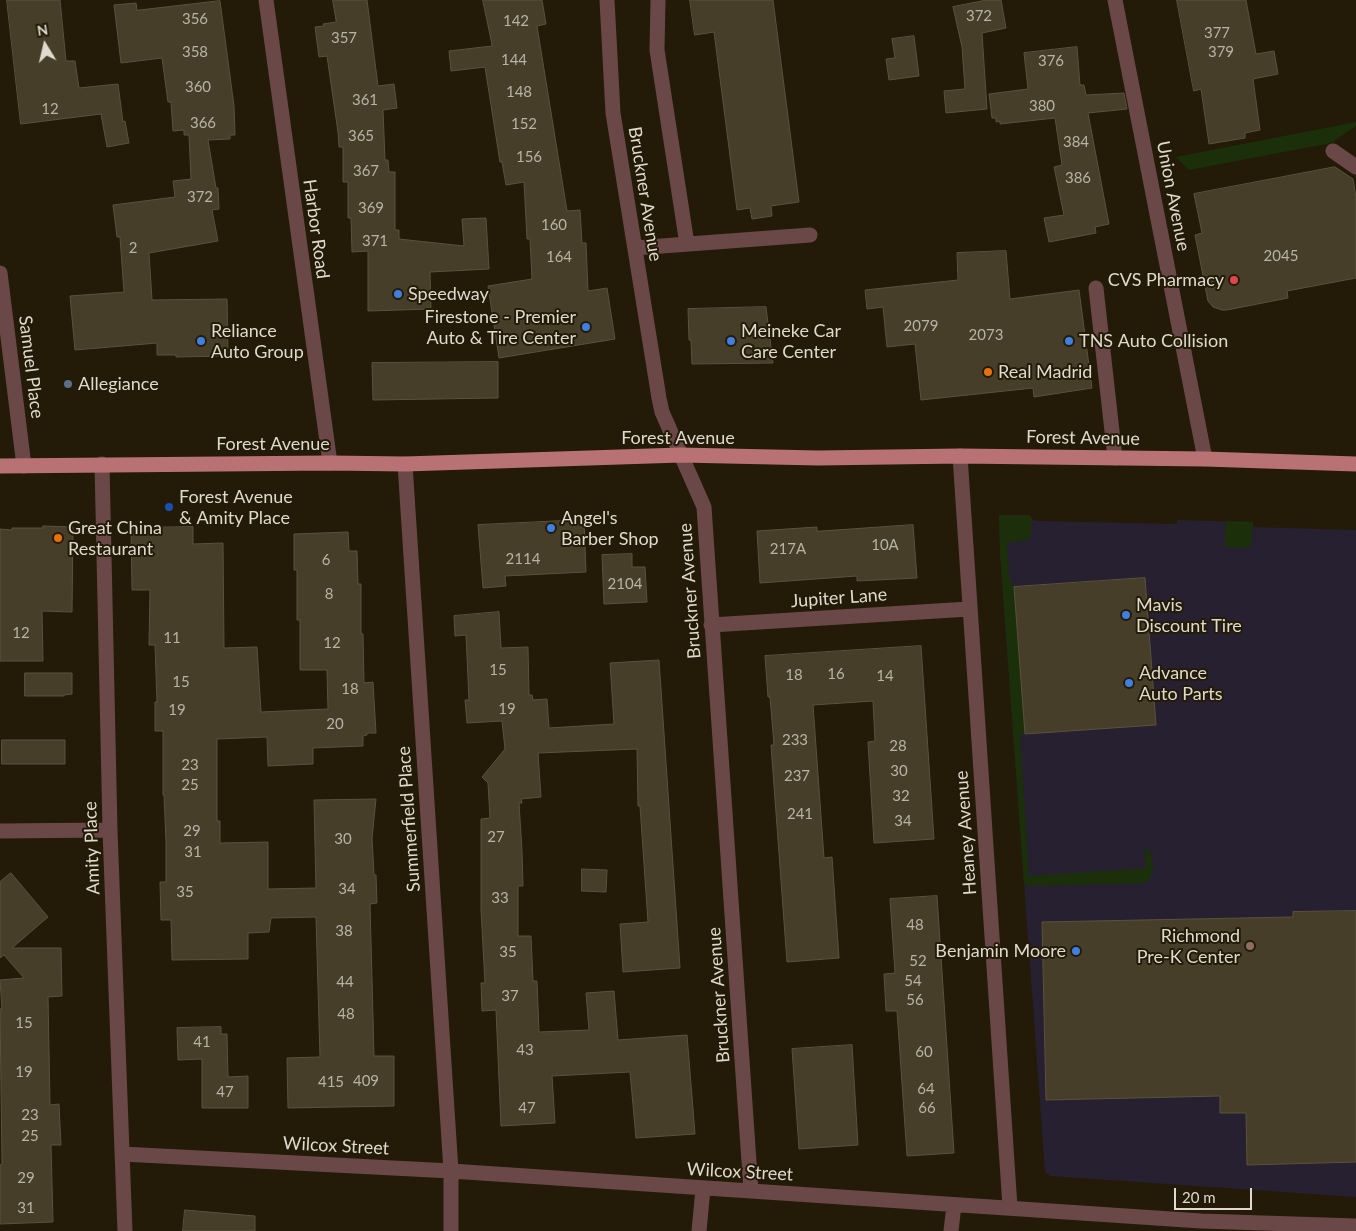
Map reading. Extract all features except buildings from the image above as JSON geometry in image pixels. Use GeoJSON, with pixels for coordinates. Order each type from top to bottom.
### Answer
{"type":"FeatureCollection","features":[{"type":"Feature","properties":{"kind":"main road","name":"Forest Avenue"},"geometry":{"type":"LineString","coordinates":[[0,466],[405,464],[681,455],[818,458],[960,456],[1206,459],[1356,464]]}},
{"type":"Feature","properties":{"kind":"street","name":"Harbor Road"},"geometry":{"type":"LineString","coordinates":[[266,0],[330,463]]}},
{"type":"Feature","properties":{"kind":"street","name":"Bruckner Avenue"},"geometry":{"type":"LineString","coordinates":[[607,0],[613,113],[659,398],[662,412],[704,506],[752,1191]]}},
{"type":"Feature","properties":{"kind":"street"},"geometry":{"type":"LineString","coordinates":[[658,0],[657,50],[687,244]]}},
{"type":"Feature","properties":{"kind":"street","name":"Union Avenue"},"geometry":{"type":"LineString","coordinates":[[1115,0],[1206,459]]}},
{"type":"Feature","properties":{"kind":"street"},"geometry":{"type":"LineString","coordinates":[[1333,151],[1356,167]]}},
{"type":"Feature","properties":{"kind":"street"},"geometry":{"type":"LineString","coordinates":[[635,248],[810,235]]}},
{"type":"Feature","properties":{"kind":"street","name":"Samuel Place"},"geometry":{"type":"LineString","coordinates":[[0,273],[24,466]]}},
{"type":"Feature","properties":{"kind":"street"},"geometry":{"type":"LineString","coordinates":[[1096,288],[1114,458]]}},
{"type":"Feature","properties":{"kind":"street","name":"Heaney Avenue"},"geometry":{"type":"LineString","coordinates":[[960,456],[1010,1208]]}},
{"type":"Feature","properties":{"kind":"street","name":"Amity Place"},"geometry":{"type":"LineString","coordinates":[[102,464],[110,830],[125,1231]]}},
{"type":"Feature","properties":{"kind":"street","name":"Summerfield Place"},"geometry":{"type":"LineString","coordinates":[[405,464],[451,1171],[451,1231]]}},
{"type":"Feature","properties":{"kind":"street","name":"Jupiter Lane"},"geometry":{"type":"LineString","coordinates":[[711,625],[969,609]]}},
{"type":"Feature","properties":{"kind":"street"},"geometry":{"type":"LineString","coordinates":[[0,831],[110,830]]}},
{"type":"Feature","properties":{"kind":"street","name":"Wilcox Street"},"geometry":{"type":"LineString","coordinates":[[122,1154],[451,1171],[1010,1208],[1201,1226],[1356,1226]]}},
{"type":"Feature","properties":{"kind":"street"},"geometry":{"type":"LineString","coordinates":[[699,1231],[704,1189]]}},
{"type":"Feature","properties":{"kind":"street"},"geometry":{"type":"LineString","coordinates":[[951,1231],[954,1205]]}},
{"type":"Feature","properties":{"kind":"shaded area"},"geometry":{"type":"Polygon","coordinates":[[[999,515],[1030,515],[1032,520],[1042,521],[1177,524],[1177,520],[1253,522],[1253,527],[1356,530],[1356,1197],[1050,1176],[1045,1172],[1000,552],[999,515]]]}},
{"type":"Feature","properties":{"kind":"green space"},"geometry":{"type":"Polygon","coordinates":[[[1356,122],[1356,126],[1331,143],[1189,170],[1176,157],[1356,122]]]}},
{"type":"Feature","properties":{"kind":"green space"},"geometry":{"type":"Polygon","coordinates":[[[999,515],[1028,515],[1032,518],[1030,540],[1009,542],[1007,545],[1009,577],[1014,587],[1025,734],[1020,735],[1029,876],[1146,868],[1145,848],[1147,847],[1153,861],[1153,871],[1149,880],[1145,883],[1027,886],[1024,884],[1000,552],[999,515]]]}},
{"type":"Feature","properties":{"kind":"green space"},"geometry":{"type":"Polygon","coordinates":[[[1226,521],[1253,522],[1251,546],[1247,548],[1225,547],[1226,521]]]}},
{"type":"Feature","properties":{"kind":"place","name":"CVS Pharmacy"},"geometry":{"type":"Point","coordinates":[1234,280]}},
{"type":"Feature","properties":{"kind":"place","name":"Speedway"},"geometry":{"type":"Point","coordinates":[398,294]}},
{"type":"Feature","properties":{"kind":"place","name":"Firestone - Premier Auto & Tire Center"},"geometry":{"type":"Point","coordinates":[586,327]}},
{"type":"Feature","properties":{"kind":"place","name":"Reliance Auto Group"},"geometry":{"type":"Point","coordinates":[201,341]}},
{"type":"Feature","properties":{"kind":"place","name":"Meineke Car Care Center"},"geometry":{"type":"Point","coordinates":[731,341]}},
{"type":"Feature","properties":{"kind":"place","name":"TNS Auto Collision"},"geometry":{"type":"Point","coordinates":[1069,341]}},
{"type":"Feature","properties":{"kind":"place","name":"Real Madrid"},"geometry":{"type":"Point","coordinates":[988,372]}},
{"type":"Feature","properties":{"kind":"place","name":"Allegiance"},"geometry":{"type":"Point","coordinates":[68,384]}},
{"type":"Feature","properties":{"kind":"place","name":"Forest Avenue & Amity Place"},"geometry":{"type":"Point","coordinates":[169,507]}},
{"type":"Feature","properties":{"kind":"place","name":"Angel's Barber Shop"},"geometry":{"type":"Point","coordinates":[551,528]}},
{"type":"Feature","properties":{"kind":"place","name":"Great China Restaurant"},"geometry":{"type":"Point","coordinates":[58,538]}},
{"type":"Feature","properties":{"kind":"place","name":"Mavis Discount Tire"},"geometry":{"type":"Point","coordinates":[1126,615]}},
{"type":"Feature","properties":{"kind":"place","name":"Advance Auto Parts"},"geometry":{"type":"Point","coordinates":[1129,683]}},
{"type":"Feature","properties":{"kind":"place","name":"Richmond Pre-K Center"},"geometry":{"type":"Point","coordinates":[1250,946]}},
{"type":"Feature","properties":{"kind":"place","name":"Benjamin Moore"},"geometry":{"type":"Point","coordinates":[1076,951]}}]}
